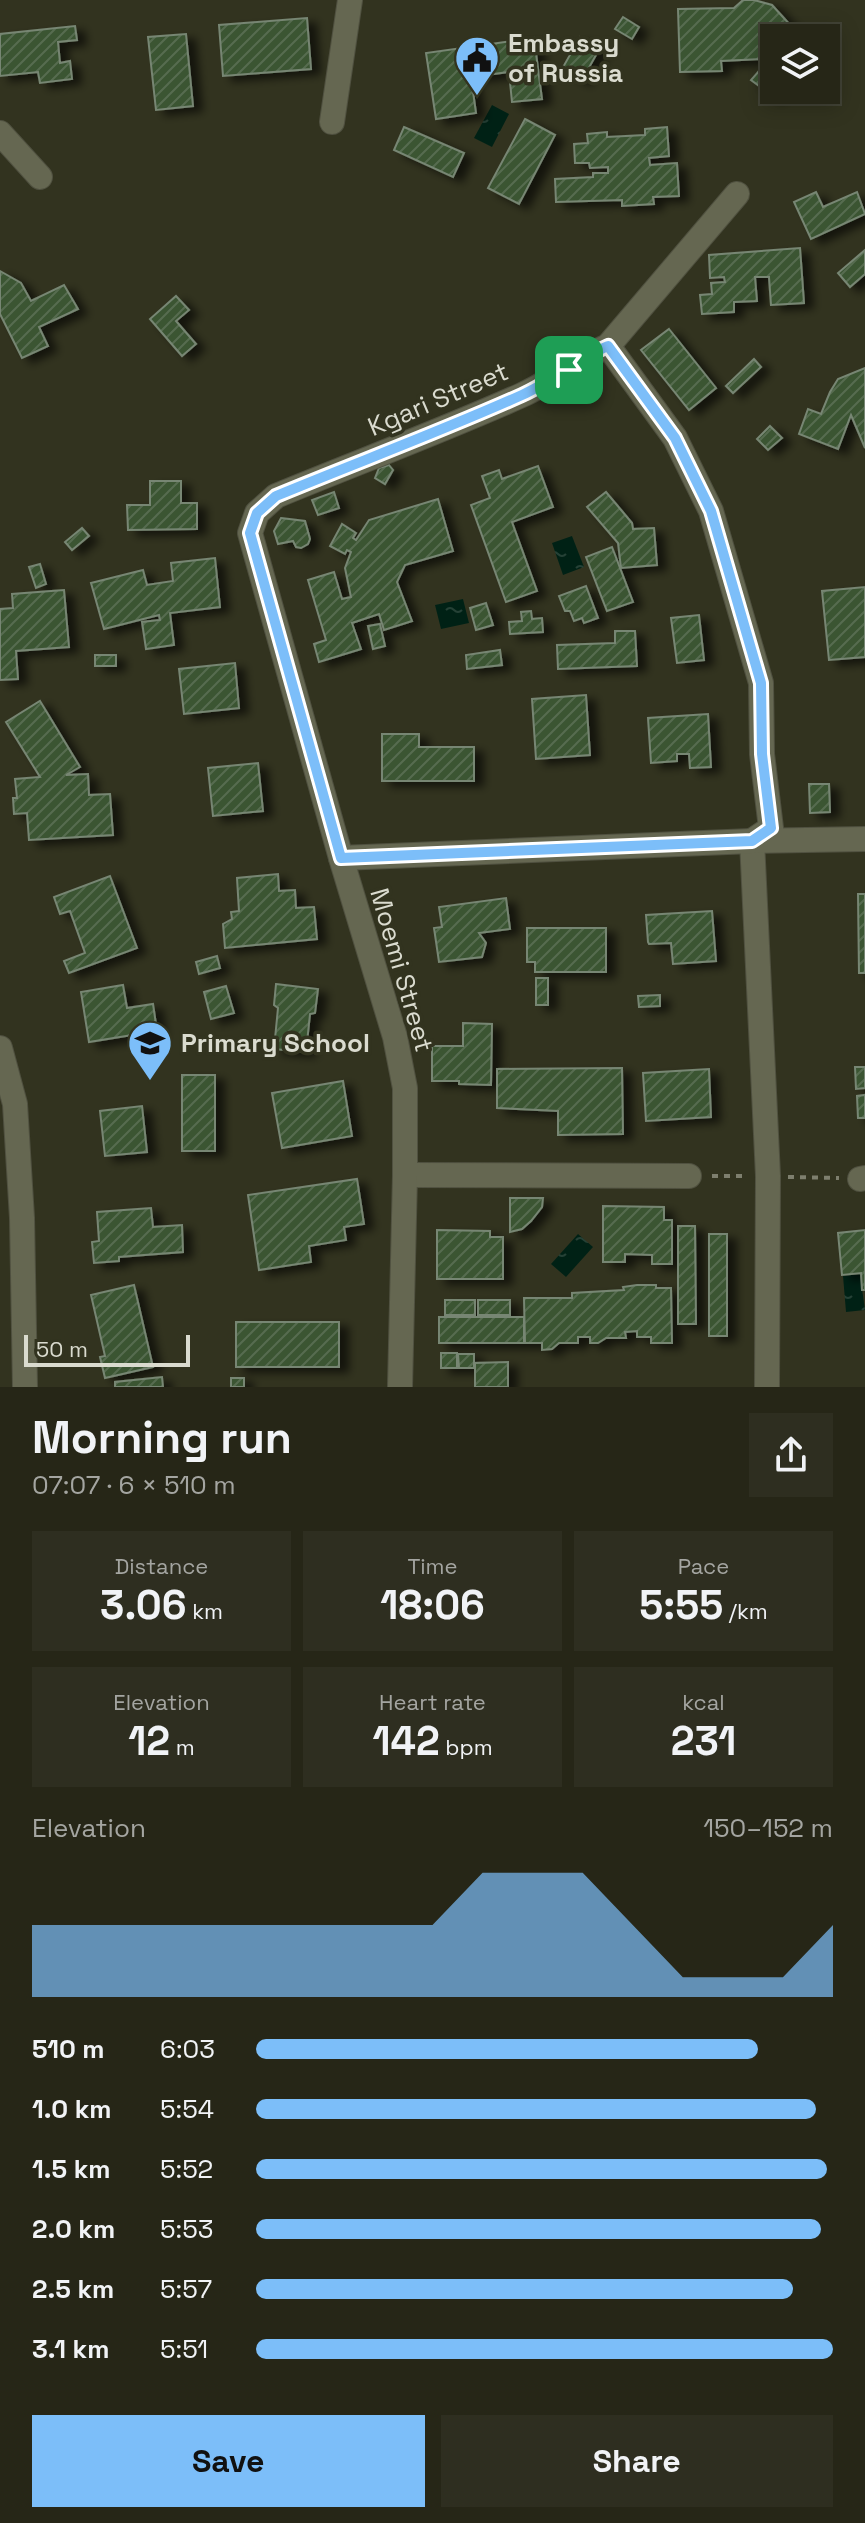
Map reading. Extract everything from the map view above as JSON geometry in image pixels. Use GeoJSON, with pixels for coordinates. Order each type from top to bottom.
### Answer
{"type":"FeatureCollection","features":[{"type":"Feature","properties":{"kind":"street"},"geometry":{"type":"LineString","coordinates":[[332,122],[350,0]]}},
{"type":"Feature","properties":{"kind":"street"},"geometry":{"type":"LineString","coordinates":[[0,133],[40,177]]}},
{"type":"Feature","properties":{"kind":"street","name":"Kgari Street"},"geometry":{"type":"LineString","coordinates":[[250,533],[257,513],[276,496],[525,394],[569,370],[591,353],[608,346],[737,194]]}},
{"type":"Feature","properties":{"kind":"street"},"geometry":{"type":"LineString","coordinates":[[608,346],[675,438],[711,511],[740,604],[761,683],[762,754],[771,828],[752,841]]}},
{"type":"Feature","properties":{"kind":"street","name":"Moemi Street"},"geometry":{"type":"LineString","coordinates":[[250,533],[375,968],[405,1088],[400,1387]]}},
{"type":"Feature","properties":{"kind":"street"},"geometry":{"type":"LineString","coordinates":[[341,858],[865,839]]}},
{"type":"Feature","properties":{"kind":"street"},"geometry":{"type":"LineString","coordinates":[[752,841],[768,1176],[767,1387]]}},
{"type":"Feature","properties":{"kind":"street"},"geometry":{"type":"LineString","coordinates":[[0,1048],[15,1104],[22,1218],[25,1387]]}},
{"type":"Feature","properties":{"kind":"street"},"geometry":{"type":"LineString","coordinates":[[405,1175],[689,1176]]}},
{"type":"Feature","properties":{"kind":"water"},"geometry":{"type":"Polygon","coordinates":[[[492,105],[509,114],[492,147],[474,138],[492,105]]]}},
{"type":"Feature","properties":{"kind":"water"},"geometry":{"type":"Polygon","coordinates":[[[572,536],[584,567],[563,575],[552,543],[572,536]]]}},
{"type":"Feature","properties":{"kind":"water"},"geometry":{"type":"Polygon","coordinates":[[[463,599],[469,623],[441,629],[435,605],[463,599]]]}},
{"type":"Feature","properties":{"kind":"water"},"geometry":{"type":"Polygon","coordinates":[[[578,1234],[593,1247],[566,1277],[551,1264],[578,1234]]]}},
{"type":"Feature","properties":{"kind":"water"},"geometry":{"type":"Polygon","coordinates":[[[860,1274],[865,1310],[846,1312],[843,1276],[860,1274]]]}},
{"type":"Feature","properties":{"kind":"building"},"geometry":{"type":"Polygon","coordinates":[[[743,0],[772,5],[789,24],[760,24],[760,59],[721,61],[722,71],[680,72],[678,9],[734,8],[743,0]]]}},
{"type":"Feature","properties":{"kind":"building"},"geometry":{"type":"Polygon","coordinates":[[[623,17],[639,27],[632,39],[615,29],[623,17]]]}},
{"type":"Feature","properties":{"kind":"building"},"geometry":{"type":"Polygon","coordinates":[[[307,18],[311,69],[223,76],[219,25],[307,18]]]}},
{"type":"Feature","properties":{"kind":"building"},"geometry":{"type":"Polygon","coordinates":[[[75,26],[77,40],[58,42],[60,63],[70,61],[72,79],[40,83],[38,72],[0,76],[0,34],[75,26]]]}},
{"type":"Feature","properties":{"kind":"building"},"geometry":{"type":"Polygon","coordinates":[[[186,34],[193,106],[156,110],[148,37],[186,34]]]}},
{"type":"Feature","properties":{"kind":"building"},"geometry":{"type":"Polygon","coordinates":[[[580,37],[600,48],[582,80],[562,69],[580,37]]]}},
{"type":"Feature","properties":{"kind":"building"},"geometry":{"type":"Polygon","coordinates":[[[534,38],[542,99],[512,102],[509,72],[471,77],[476,113],[436,119],[426,53],[534,38]]]}},
{"type":"Feature","properties":{"kind":"building"},"geometry":{"type":"Polygon","coordinates":[[[760,70],[760,87],[751,80],[760,70]]]}},
{"type":"Feature","properties":{"kind":"building"},"geometry":{"type":"Polygon","coordinates":[[[525,119],[555,135],[519,204],[488,188],[525,119]]]}},
{"type":"Feature","properties":{"kind":"building"},"geometry":{"type":"Polygon","coordinates":[[[404,127],[464,153],[453,177],[394,150],[404,127]]]}},
{"type":"Feature","properties":{"kind":"building"},"geometry":{"type":"Polygon","coordinates":[[[667,127],[669,156],[649,158],[650,165],[677,163],[679,196],[653,197],[654,204],[622,206],[622,200],[556,202],[555,179],[608,173],[608,167],[590,168],[589,163],[575,163],[574,144],[588,143],[587,134],[607,132],[607,137],[645,135],[645,129],[667,127]]]}},
{"type":"Feature","properties":{"kind":"building"},"geometry":{"type":"Polygon","coordinates":[[[816,192],[823,207],[857,192],[865,214],[811,239],[794,202],[816,192]]]}},
{"type":"Feature","properties":{"kind":"building"},"geometry":{"type":"Polygon","coordinates":[[[800,248],[804,303],[771,305],[769,277],[755,277],[757,301],[734,302],[734,312],[702,314],[700,295],[712,294],[711,283],[725,282],[724,277],[710,278],[709,255],[800,248]]]}},
{"type":"Feature","properties":{"kind":"building"},"geometry":{"type":"Polygon","coordinates":[[[865,250],[865,274],[850,287],[838,273],[865,250]]]}},
{"type":"Feature","properties":{"kind":"building"},"geometry":{"type":"Polygon","coordinates":[[[0,271],[21,283],[31,301],[64,285],[78,309],[39,327],[48,346],[22,358],[0,314],[0,271]]]}},
{"type":"Feature","properties":{"kind":"building"},"geometry":{"type":"Polygon","coordinates":[[[176,296],[189,310],[176,321],[196,344],[182,356],[150,319],[176,296]]]}},
{"type":"Feature","properties":{"kind":"building"},"geometry":{"type":"Polygon","coordinates":[[[669,329],[716,388],[689,410],[641,350],[669,329]]]}},
{"type":"Feature","properties":{"kind":"building"},"geometry":{"type":"Polygon","coordinates":[[[754,359],[761,367],[733,393],[726,386],[754,359]]]}},
{"type":"Feature","properties":{"kind":"building"},"geometry":{"type":"Polygon","coordinates":[[[865,368],[865,448],[851,415],[838,449],[799,434],[808,409],[821,414],[838,379],[865,368]]]}},
{"type":"Feature","properties":{"kind":"building"},"geometry":{"type":"Polygon","coordinates":[[[770,426],[782,438],[768,450],[757,439],[770,426]]]}},
{"type":"Feature","properties":{"kind":"building"},"geometry":{"type":"Polygon","coordinates":[[[389,465],[393,470],[385,484],[375,478],[379,468],[389,465]]]}},
{"type":"Feature","properties":{"kind":"building"},"geometry":{"type":"Polygon","coordinates":[[[538,466],[553,507],[512,522],[537,591],[506,602],[471,505],[490,498],[482,476],[499,470],[502,479],[538,466]]]}},
{"type":"Feature","properties":{"kind":"building"},"geometry":{"type":"Polygon","coordinates":[[[150,481],[181,481],[181,503],[197,503],[197,529],[128,530],[127,505],[150,505],[150,481]]]}},
{"type":"Feature","properties":{"kind":"building"},"geometry":{"type":"Polygon","coordinates":[[[334,492],[339,508],[318,515],[312,500],[334,492]]]}},
{"type":"Feature","properties":{"kind":"building"},"geometry":{"type":"Polygon","coordinates":[[[606,492],[632,523],[633,529],[654,528],[657,565],[621,568],[618,543],[587,507],[606,492]]]}},
{"type":"Feature","properties":{"kind":"building"},"geometry":{"type":"Polygon","coordinates":[[[438,499],[453,551],[405,565],[397,582],[412,621],[384,630],[379,614],[352,623],[361,649],[319,662],[314,644],[326,640],[308,580],[334,572],[342,599],[351,597],[345,568],[351,552],[347,550],[345,554],[330,546],[342,524],[356,533],[353,538],[356,540],[369,520],[438,499]]]}},
{"type":"Feature","properties":{"kind":"building"},"geometry":{"type":"Polygon","coordinates":[[[281,518],[305,521],[310,539],[308,544],[301,548],[296,547],[293,541],[278,544],[274,531],[281,518]]]}},
{"type":"Feature","properties":{"kind":"building"},"geometry":{"type":"Polygon","coordinates":[[[82,528],[89,536],[72,550],[65,542],[82,528]]]}},
{"type":"Feature","properties":{"kind":"building"},"geometry":{"type":"Polygon","coordinates":[[[612,547],[633,602],[607,611],[586,557],[612,547]]]}},
{"type":"Feature","properties":{"kind":"building"},"geometry":{"type":"Polygon","coordinates":[[[215,558],[220,607],[170,613],[174,645],[146,649],[142,622],[160,620],[159,615],[104,629],[91,583],[143,570],[147,585],[173,581],[171,563],[215,558]]]}},
{"type":"Feature","properties":{"kind":"building"},"geometry":{"type":"Polygon","coordinates":[[[40,564],[46,584],[36,588],[29,567],[40,564]]]}},
{"type":"Feature","properties":{"kind":"building"},"geometry":{"type":"Polygon","coordinates":[[[586,586],[598,618],[584,623],[582,618],[574,621],[570,611],[565,611],[559,596],[586,586]]]}},
{"type":"Feature","properties":{"kind":"building"},"geometry":{"type":"Polygon","coordinates":[[[865,587],[865,657],[829,660],[822,591],[865,587]]]}},
{"type":"Feature","properties":{"kind":"building"},"geometry":{"type":"Polygon","coordinates":[[[64,590],[69,647],[16,651],[18,679],[0,680],[0,609],[13,608],[12,594],[64,590]]]}},
{"type":"Feature","properties":{"kind":"building"},"geometry":{"type":"Polygon","coordinates":[[[486,603],[493,625],[476,630],[470,608],[486,603]]]}},
{"type":"Feature","properties":{"kind":"building"},"geometry":{"type":"Polygon","coordinates":[[[531,611],[532,619],[542,618],[543,632],[510,634],[509,622],[522,621],[521,612],[531,611]]]}},
{"type":"Feature","properties":{"kind":"building"},"geometry":{"type":"Polygon","coordinates":[[[699,615],[704,660],[677,663],[671,618],[699,615]]]}},
{"type":"Feature","properties":{"kind":"building"},"geometry":{"type":"Polygon","coordinates":[[[380,624],[385,646],[373,649],[368,626],[380,624]]]}},
{"type":"Feature","properties":{"kind":"building"},"geometry":{"type":"Polygon","coordinates":[[[615,631],[635,631],[637,666],[558,669],[557,645],[615,643],[615,631]]]}},
{"type":"Feature","properties":{"kind":"building"},"geometry":{"type":"Polygon","coordinates":[[[500,650],[502,665],[467,669],[466,655],[500,650]]]}},
{"type":"Feature","properties":{"kind":"building"},"geometry":{"type":"Polygon","coordinates":[[[95,655],[116,655],[116,666],[95,666],[95,655]]]}},
{"type":"Feature","properties":{"kind":"building"},"geometry":{"type":"Polygon","coordinates":[[[235,663],[239,708],[184,714],[179,669],[235,663]]]}},
{"type":"Feature","properties":{"kind":"building"},"geometry":{"type":"Polygon","coordinates":[[[586,695],[590,755],[536,759],[532,699],[586,695]]]}},
{"type":"Feature","properties":{"kind":"building"},"geometry":{"type":"Polygon","coordinates":[[[40,701],[80,767],[66,775],[88,774],[89,795],[110,794],[113,835],[29,840],[27,813],[14,814],[13,798],[17,798],[15,779],[40,777],[6,722],[40,701]]]}},
{"type":"Feature","properties":{"kind":"building"},"geometry":{"type":"Polygon","coordinates":[[[708,714],[711,767],[690,768],[689,754],[677,754],[677,761],[651,763],[648,718],[708,714]]]}},
{"type":"Feature","properties":{"kind":"building"},"geometry":{"type":"Polygon","coordinates":[[[382,734],[419,734],[419,747],[474,747],[474,781],[382,781],[382,734]]]}},
{"type":"Feature","properties":{"kind":"building"},"geometry":{"type":"Polygon","coordinates":[[[258,763],[263,811],[213,816],[208,768],[258,763]]]}},
{"type":"Feature","properties":{"kind":"building"},"geometry":{"type":"Polygon","coordinates":[[[809,784],[829,784],[830,812],[810,813],[809,784]]]}},
{"type":"Feature","properties":{"kind":"building"},"geometry":{"type":"Polygon","coordinates":[[[278,874],[279,891],[295,890],[296,908],[314,907],[317,939],[225,948],[223,924],[232,919],[231,912],[239,911],[237,878],[278,874]]]}},
{"type":"Feature","properties":{"kind":"building"},"geometry":{"type":"Polygon","coordinates":[[[110,876],[137,948],[69,973],[64,961],[85,953],[70,911],[60,914],[54,897],[110,876]]]}},
{"type":"Feature","properties":{"kind":"building"},"geometry":{"type":"Polygon","coordinates":[[[858,894],[865,894],[865,973],[859,973],[858,894]]]}},
{"type":"Feature","properties":{"kind":"building"},"geometry":{"type":"Polygon","coordinates":[[[506,898],[510,929],[479,933],[486,943],[482,957],[439,962],[434,928],[442,927],[439,907],[506,898]]]}},
{"type":"Feature","properties":{"kind":"building"},"geometry":{"type":"Polygon","coordinates":[[[712,911],[716,961],[673,964],[671,943],[649,944],[646,915],[712,911]]]}},
{"type":"Feature","properties":{"kind":"building"},"geometry":{"type":"Polygon","coordinates":[[[527,928],[606,928],[606,972],[535,972],[535,962],[527,962],[527,928]]]}},
{"type":"Feature","properties":{"kind":"building"},"geometry":{"type":"Polygon","coordinates":[[[217,956],[220,968],[199,974],[196,962],[217,956]]]}},
{"type":"Feature","properties":{"kind":"building"},"geometry":{"type":"Polygon","coordinates":[[[536,978],[548,978],[548,1005],[536,1005],[536,978]]]}},
{"type":"Feature","properties":{"kind":"building"},"geometry":{"type":"Polygon","coordinates":[[[276,984],[318,989],[315,1013],[310,1014],[306,1052],[274,1049],[278,1008],[274,1005],[276,984]]]}},
{"type":"Feature","properties":{"kind":"building"},"geometry":{"type":"Polygon","coordinates":[[[123,985],[127,1008],[153,1004],[157,1031],[89,1042],[81,992],[123,985]]]}},
{"type":"Feature","properties":{"kind":"building"},"geometry":{"type":"Polygon","coordinates":[[[226,986],[234,1013],[211,1019],[204,992],[226,986]]]}},
{"type":"Feature","properties":{"kind":"building"},"geometry":{"type":"Polygon","coordinates":[[[660,995],[660,1006],[639,1007],[638,996],[660,995]]]}},
{"type":"Feature","properties":{"kind":"building"},"geometry":{"type":"Polygon","coordinates":[[[463,1023],[492,1024],[491,1085],[432,1081],[432,1046],[463,1046],[463,1023]]]}},
{"type":"Feature","properties":{"kind":"building"},"geometry":{"type":"Polygon","coordinates":[[[855,1067],[865,1067],[865,1088],[856,1089],[855,1067]]]}},
{"type":"Feature","properties":{"kind":"building"},"geometry":{"type":"Polygon","coordinates":[[[622,1068],[623,1134],[558,1135],[558,1111],[497,1108],[497,1069],[622,1068]]]}},
{"type":"Feature","properties":{"kind":"building"},"geometry":{"type":"Polygon","coordinates":[[[709,1069],[711,1117],[646,1121],[643,1073],[709,1069]]]}},
{"type":"Feature","properties":{"kind":"building"},"geometry":{"type":"Polygon","coordinates":[[[182,1075],[215,1075],[215,1151],[182,1151],[182,1075]]]}},
{"type":"Feature","properties":{"kind":"building"},"geometry":{"type":"Polygon","coordinates":[[[343,1081],[352,1136],[282,1148],[272,1093],[343,1081]]]}},
{"type":"Feature","properties":{"kind":"building"},"geometry":{"type":"Polygon","coordinates":[[[865,1095],[865,1118],[858,1118],[857,1096],[865,1095]]]}},
{"type":"Feature","properties":{"kind":"building"},"geometry":{"type":"Polygon","coordinates":[[[142,1106],[147,1152],[105,1156],[100,1111],[142,1106]]]}},
{"type":"Feature","properties":{"kind":"building"},"geometry":{"type":"Polygon","coordinates":[[[357,1179],[364,1224],[344,1227],[346,1240],[309,1246],[311,1262],[259,1270],[248,1195],[357,1179]]]}},
{"type":"Feature","properties":{"kind":"building"},"geometry":{"type":"Polygon","coordinates":[[[510,1198],[543,1198],[542,1207],[531,1221],[522,1229],[510,1232],[510,1198]]]}},
{"type":"Feature","properties":{"kind":"building"},"geometry":{"type":"Polygon","coordinates":[[[603,1206],[664,1207],[664,1220],[672,1220],[672,1264],[652,1264],[652,1255],[625,1254],[625,1262],[603,1262],[603,1206]]]}},
{"type":"Feature","properties":{"kind":"building"},"geometry":{"type":"Polygon","coordinates":[[[151,1208],[153,1227],[182,1225],[183,1252],[119,1257],[119,1261],[94,1263],[92,1242],[99,1241],[97,1212],[151,1208]]]}},
{"type":"Feature","properties":{"kind":"building"},"geometry":{"type":"Polygon","coordinates":[[[678,1226],[695,1226],[696,1324],[678,1324],[678,1226]]]}},
{"type":"Feature","properties":{"kind":"building"},"geometry":{"type":"Polygon","coordinates":[[[437,1230],[490,1231],[490,1237],[503,1237],[503,1279],[437,1279],[437,1230]]]}},
{"type":"Feature","properties":{"kind":"building"},"geometry":{"type":"Polygon","coordinates":[[[865,1230],[865,1290],[862,1290],[861,1273],[842,1275],[838,1233],[865,1230]]]}},
{"type":"Feature","properties":{"kind":"building"},"geometry":{"type":"Polygon","coordinates":[[[709,1234],[727,1234],[727,1336],[709,1336],[709,1234]]]}},
{"type":"Feature","properties":{"kind":"building"},"geometry":{"type":"Polygon","coordinates":[[[134,1285],[153,1367],[105,1378],[100,1357],[105,1356],[91,1295],[134,1285]]]}},
{"type":"Feature","properties":{"kind":"building"},"geometry":{"type":"Polygon","coordinates":[[[623,1287],[671,1288],[672,1343],[651,1343],[651,1337],[637,1337],[637,1331],[625,1332],[626,1338],[606,1338],[598,1343],[590,1343],[590,1337],[578,1337],[578,1343],[559,1343],[552,1349],[542,1350],[542,1343],[525,1343],[524,1298],[572,1298],[572,1293],[624,1290],[623,1287]]]}},
{"type":"Feature","properties":{"kind":"building"},"geometry":{"type":"Polygon","coordinates":[[[445,1300],[475,1300],[475,1315],[445,1315],[445,1300]]]}},
{"type":"Feature","properties":{"kind":"building"},"geometry":{"type":"Polygon","coordinates":[[[478,1300],[510,1300],[510,1315],[478,1315],[478,1300]]]}},
{"type":"Feature","properties":{"kind":"building"},"geometry":{"type":"Polygon","coordinates":[[[439,1317],[524,1317],[524,1343],[439,1343],[439,1317]]]}},
{"type":"Feature","properties":{"kind":"building"},"geometry":{"type":"Polygon","coordinates":[[[236,1322],[339,1322],[339,1367],[236,1367],[236,1322]]]}},
{"type":"Feature","properties":{"kind":"building"},"geometry":{"type":"Polygon","coordinates":[[[441,1353],[457,1353],[457,1368],[441,1368],[441,1353]]]}},
{"type":"Feature","properties":{"kind":"building"},"geometry":{"type":"Polygon","coordinates":[[[458,1354],[474,1354],[474,1368],[459,1368],[458,1354]]]}},
{"type":"Feature","properties":{"kind":"building"},"geometry":{"type":"Polygon","coordinates":[[[508,1362],[508,1387],[475,1387],[475,1363],[508,1362]]]}},
{"type":"Feature","properties":{"kind":"building"},"geometry":{"type":"Polygon","coordinates":[[[162,1377],[163,1387],[115,1387],[115,1382],[162,1377]]]}},
{"type":"Feature","properties":{"kind":"building"},"geometry":{"type":"Polygon","coordinates":[[[231,1378],[244,1378],[244,1387],[231,1387],[231,1378]]]}},
{"type":"Feature","properties":{"kind":"place","name":"Embassy of Russia"},"geometry":{"type":"Point","coordinates":[477,97]}},
{"type":"Feature","properties":{"kind":"place","name":"Primary School"},"geometry":{"type":"Point","coordinates":[150,1082]}},
{"type":"Feature","properties":{"kind":"route"},"geometry":{"type":"LineString","coordinates":[[608,346],[675,438],[711,511],[761,683],[762,754],[771,828],[752,841],[341,858],[250,533],[257,513],[276,496],[525,394],[569,370],[591,353],[608,346]]}}]}
